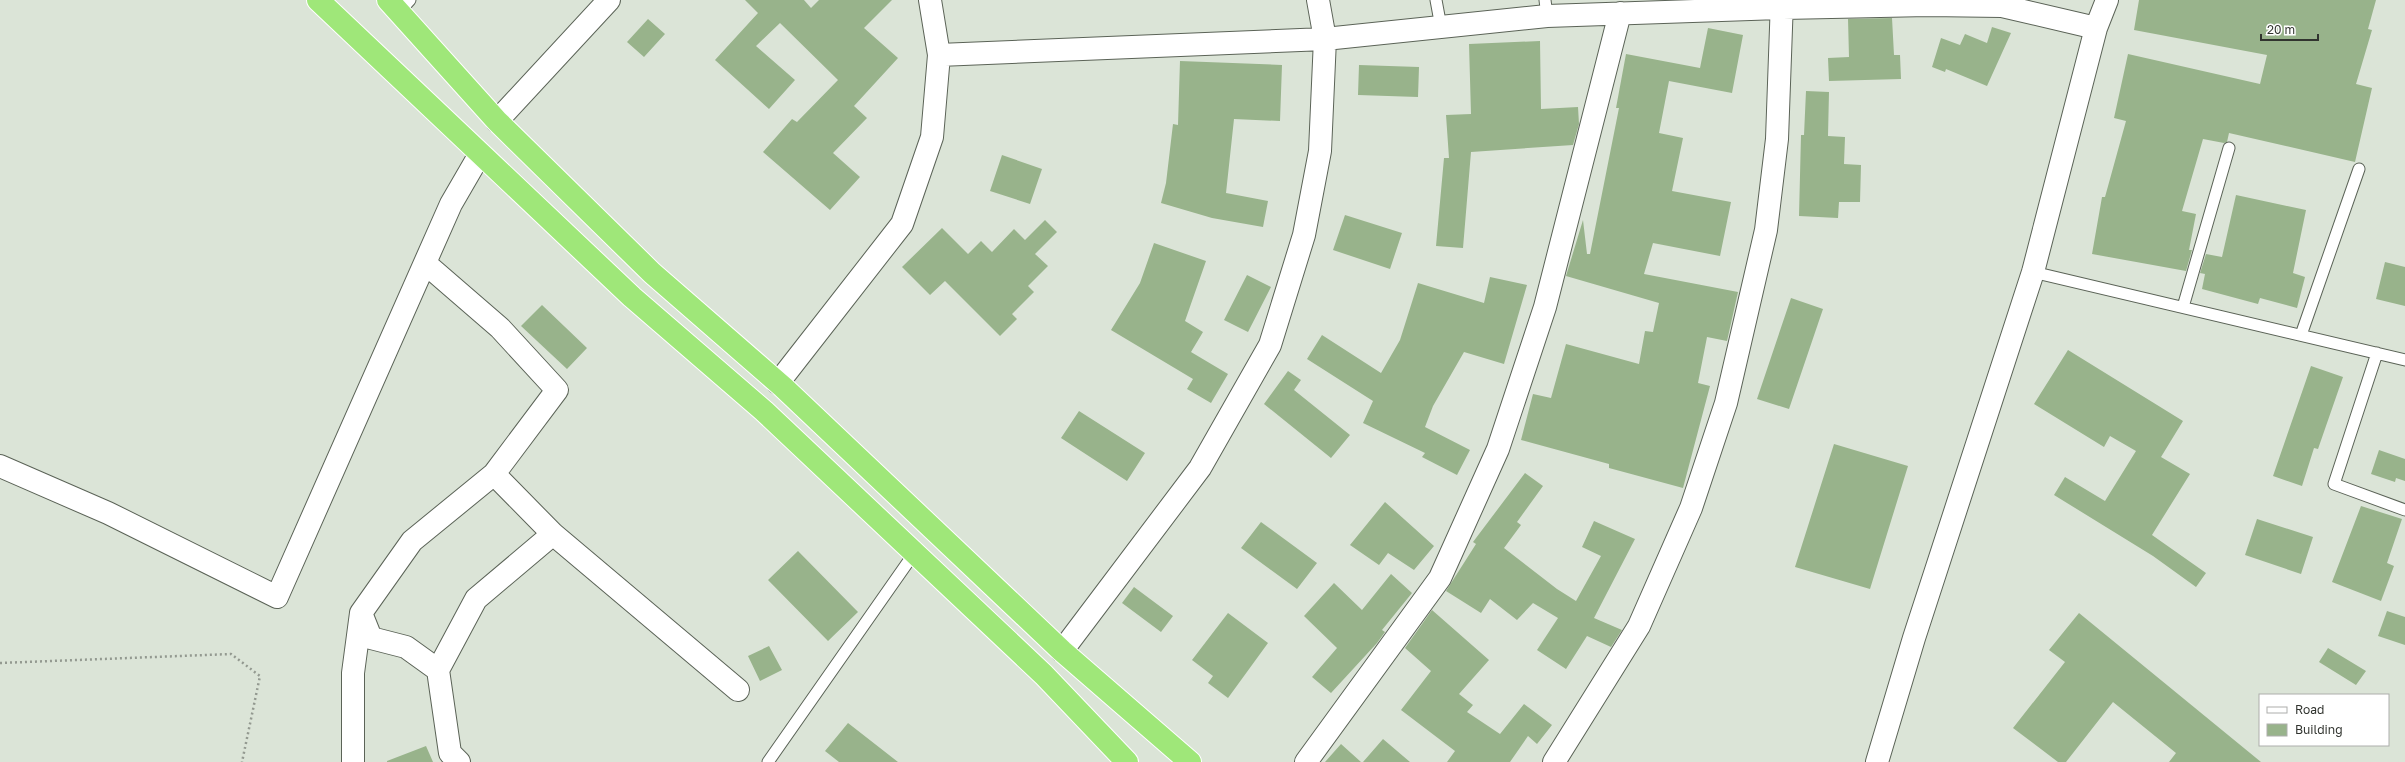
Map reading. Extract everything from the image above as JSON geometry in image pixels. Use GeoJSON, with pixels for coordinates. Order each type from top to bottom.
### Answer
{"type":"FeatureCollection","features":[{"type":"Feature","properties":{"kind":"highway"},"geometry":{"type":"LineString","coordinates":[[318,0],[632,296],[764,411],[915,552],[1044,675],[1128,762]]}},
{"type":"Feature","properties":{"kind":"highway"},"geometry":{"type":"LineString","coordinates":[[399,4],[497,121],[652,274],[778,383],[1062,651],[1190,762]]}},
{"type":"Feature","properties":{"kind":"street"},"geometry":{"type":"LineString","coordinates":[[497,121],[609,0]]}},
{"type":"Feature","properties":{"kind":"street"},"geometry":{"type":"LineString","coordinates":[[778,383],[902,224],[932,137],[939,55],[930,0]]}},
{"type":"Feature","properties":{"kind":"street"},"geometry":{"type":"LineString","coordinates":[[1062,651],[1200,468],[1270,345],[1304,235],[1320,151],[1325,38],[1318,0]]}},
{"type":"Feature","properties":{"kind":"street"},"geometry":{"type":"LineString","coordinates":[[1877,762],[1914,638],[2033,272],[2096,28],[2107,0]]}},
{"type":"Feature","properties":{"kind":"street"},"geometry":{"type":"LineString","coordinates":[[939,55],[1325,38],[1441,27],[1546,8],[1634,8],[1891,3],[2002,6],[2096,28]]}},
{"type":"Feature","properties":{"kind":"street"},"geometry":{"type":"LineString","coordinates":[[1554,762],[1639,626],[1690,508],[1726,403],[1766,230],[1777,139],[1782,4]]}},
{"type":"Feature","properties":{"kind":"street"},"geometry":{"type":"LineString","coordinates":[[1306,762],[1440,578],[1498,450],[1545,307],[1634,8]]}},
{"type":"Feature","properties":{"kind":"street"},"geometry":{"type":"LineString","coordinates":[[0,466],[108,513],[278,597],[426,264],[451,204],[480,154]]}},
{"type":"Feature","properties":{"kind":"street"},"geometry":{"type":"LineString","coordinates":[[353,762],[353,673],[361,613],[412,541],[494,474],[557,390],[500,328],[426,264]]}},
{"type":"Feature","properties":{"kind":"street"},"geometry":{"type":"LineString","coordinates":[[494,474],[552,534],[738,690]]}},
{"type":"Feature","properties":{"kind":"street"},"geometry":{"type":"LineString","coordinates":[[459,762],[450,754],[438,670],[476,599],[552,534]]}},
{"type":"Feature","properties":{"kind":"street"},"geometry":{"type":"LineString","coordinates":[[361,613],[371,638],[406,647],[438,670]]}},
{"type":"Feature","properties":{"kind":"lane"},"geometry":{"type":"LineString","coordinates":[[1436,0],[1441,27]]}},
{"type":"Feature","properties":{"kind":"lane"},"geometry":{"type":"LineString","coordinates":[[2183,307],[2229,148]]}},
{"type":"Feature","properties":{"kind":"lane"},"geometry":{"type":"LineString","coordinates":[[2301,335],[2359,169]]}},
{"type":"Feature","properties":{"kind":"lane"},"geometry":{"type":"LineString","coordinates":[[2033,272],[2405,360]]}},
{"type":"Feature","properties":{"kind":"lane"},"geometry":{"type":"LineString","coordinates":[[2377,353],[2334,484],[2405,510]]}},
{"type":"Feature","properties":{"kind":"lane"},"geometry":{"type":"LineString","coordinates":[[768,762],[915,552]]}},
{"type":"Feature","properties":{"kind":"path"},"geometry":{"type":"LineString","coordinates":[[0,663],[231,654],[260,676],[242,762]]}},
{"type":"Feature","properties":{"kind":"building"},"geometry":{"type":"Polygon","coordinates":[[[745,0],[804,0],[811,8],[819,0],[892,0],[864,28],[898,58],[854,106],[867,118],[833,153],[860,177],[830,210],[763,152],[792,119],[797,122],[838,80],[780,23],[756,46],[795,80],[769,109],[715,60],[758,13],[745,0]]]}},
{"type":"Feature","properties":{"kind":"building"},"geometry":{"type":"Polygon","coordinates":[[[2139,0],[2376,0],[2368,29],[2372,30],[2356,84],[2372,88],[2355,162],[2229,133],[2227,142],[2224,143],[2203,139],[2182,211],[2196,214],[2189,250],[2192,250],[2186,271],[2092,254],[2102,197],[2105,197],[2126,121],[2114,118],[2128,54],[2260,84],[2267,55],[2134,30],[2139,0]]]}},
{"type":"Feature","properties":{"kind":"building"},"geometry":{"type":"Polygon","coordinates":[[[1892,18],[1894,55],[1900,55],[1901,79],[1829,81],[1828,58],[1849,57],[1848,19],[1892,18]]]}},
{"type":"Feature","properties":{"kind":"building"},"geometry":{"type":"Polygon","coordinates":[[[648,19],[665,34],[644,57],[627,42],[648,19]]]}},
{"type":"Feature","properties":{"kind":"building"},"geometry":{"type":"Polygon","coordinates":[[[1992,27],[2011,33],[1987,86],[1946,69],[1945,72],[1932,67],[1941,38],[1960,45],[1965,34],[1987,43],[1992,27]]]}},
{"type":"Feature","properties":{"kind":"building"},"geometry":{"type":"Polygon","coordinates":[[[1708,28],[1743,35],[1732,93],[1669,81],[1659,133],[1683,138],[1672,191],[1731,202],[1720,256],[1653,243],[1644,274],[1738,292],[1727,341],[1707,337],[1698,383],[1710,386],[1683,488],[1609,468],[1609,464],[1521,440],[1533,394],[1551,398],[1566,344],[1639,364],[1645,331],[1653,332],[1659,303],[1566,276],[1583,220],[1587,254],[1590,254],[1619,108],[1616,108],[1626,54],[1700,68],[1708,28]]]}},
{"type":"Feature","properties":{"kind":"building"},"geometry":{"type":"Polygon","coordinates":[[[1540,41],[1541,109],[1578,107],[1579,124],[1573,145],[1471,152],[1463,248],[1436,246],[1444,158],[1449,158],[1446,115],[1471,114],[1469,44],[1540,41]]]}},
{"type":"Feature","properties":{"kind":"building"},"geometry":{"type":"Polygon","coordinates":[[[1180,61],[1282,65],[1280,121],[1234,119],[1226,193],[1268,201],[1263,227],[1212,218],[1161,203],[1166,183],[1173,124],[1178,125],[1180,61]]]}},
{"type":"Feature","properties":{"kind":"building"},"geometry":{"type":"Polygon","coordinates":[[[1359,65],[1419,67],[1418,97],[1358,95],[1359,65]]]}},
{"type":"Feature","properties":{"kind":"building"},"geometry":{"type":"Polygon","coordinates":[[[1806,91],[1829,92],[1828,136],[1845,137],[1844,164],[1861,165],[1860,202],[1839,202],[1838,218],[1799,216],[1801,135],[1804,135],[1806,91]]]}},
{"type":"Feature","properties":{"kind":"building"},"geometry":{"type":"Polygon","coordinates":[[[1002,155],[1042,169],[1030,204],[990,191],[1002,155]]]}},
{"type":"Feature","properties":{"kind":"building"},"geometry":{"type":"Polygon","coordinates":[[[2236,195],[2306,210],[2293,273],[2305,277],[2297,308],[2260,298],[2258,304],[2202,289],[2205,274],[2200,273],[2206,254],[2222,257],[2236,195]]]}},
{"type":"Feature","properties":{"kind":"building"},"geometry":{"type":"Polygon","coordinates":[[[1345,215],[1402,233],[1390,269],[1333,250],[1345,215]]]}},
{"type":"Feature","properties":{"kind":"building"},"geometry":{"type":"Polygon","coordinates":[[[1045,220],[1057,232],[1035,254],[1048,266],[1028,286],[1034,292],[1012,314],[1017,319],[1000,336],[945,281],[930,295],[902,267],[942,228],[968,254],[981,241],[992,252],[1014,229],[1025,240],[1045,220]]]}},
{"type":"Feature","properties":{"kind":"building"},"geometry":{"type":"Polygon","coordinates":[[[1154,243],[1206,261],[1185,321],[1203,332],[1191,352],[1228,374],[1211,403],[1187,389],[1193,379],[1111,330],[1140,283],[1154,243]]]}},
{"type":"Feature","properties":{"kind":"building"},"geometry":{"type":"Polygon","coordinates":[[[2385,262],[2405,267],[2405,306],[2376,299],[2385,262]]]}},
{"type":"Feature","properties":{"kind":"building"},"geometry":{"type":"Polygon","coordinates":[[[1247,275],[1271,287],[1248,332],[1224,320],[1247,275]]]}},
{"type":"Feature","properties":{"kind":"building"},"geometry":{"type":"Polygon","coordinates":[[[1490,277],[1527,285],[1504,364],[1464,352],[1433,406],[1425,427],[1470,450],[1457,475],[1422,457],[1425,453],[1363,423],[1373,401],[1307,359],[1322,335],[1381,373],[1400,340],[1418,283],[1484,303],[1490,277]]]}},
{"type":"Feature","properties":{"kind":"building"},"geometry":{"type":"Polygon","coordinates":[[[1791,298],[1823,309],[1789,409],[1757,399],[1791,298]]]}},
{"type":"Feature","properties":{"kind":"building"},"geometry":{"type":"Polygon","coordinates":[[[542,305],[587,348],[567,369],[521,326],[542,305]]]}},
{"type":"Feature","properties":{"kind":"building"},"geometry":{"type":"Polygon","coordinates":[[[2068,350],[2183,421],[2161,457],[2190,474],[2152,535],[2206,573],[2196,587],[2153,556],[2054,495],[2065,477],[2105,501],[2136,451],[2110,436],[2104,447],[2034,404],[2068,350]]]}},
{"type":"Feature","properties":{"kind":"building"},"geometry":{"type":"Polygon","coordinates":[[[2311,366],[2343,377],[2318,449],[2314,448],[2302,486],[2273,476],[2311,366]]]}},
{"type":"Feature","properties":{"kind":"building"},"geometry":{"type":"Polygon","coordinates":[[[1288,371],[1301,380],[1294,390],[1350,435],[1331,458],[1264,404],[1288,371]]]}},
{"type":"Feature","properties":{"kind":"building"},"geometry":{"type":"Polygon","coordinates":[[[1079,411],[1145,453],[1127,481],[1061,438],[1079,411]]]}},
{"type":"Feature","properties":{"kind":"building"},"geometry":{"type":"Polygon","coordinates":[[[1834,444],[1908,466],[1870,589],[1795,567],[1834,444]]]}},
{"type":"Feature","properties":{"kind":"building"},"geometry":{"type":"Polygon","coordinates":[[[2379,450],[2405,459],[2405,481],[2396,478],[2395,482],[2371,474],[2379,450]]]}},
{"type":"Feature","properties":{"kind":"building"},"geometry":{"type":"Polygon","coordinates":[[[1525,473],[1543,486],[1517,522],[1521,525],[1504,548],[1557,589],[1576,601],[1601,556],[1582,547],[1594,521],[1635,539],[1594,618],[1622,630],[1611,647],[1587,636],[1566,669],[1537,650],[1558,618],[1533,603],[1517,620],[1490,599],[1481,613],[1446,591],[1476,544],[1473,542],[1525,473]]]}},
{"type":"Feature","properties":{"kind":"building"},"geometry":{"type":"Polygon","coordinates":[[[1385,502],[1434,546],[1414,570],[1388,553],[1379,565],[1350,545],[1385,502]]]}},
{"type":"Feature","properties":{"kind":"building"},"geometry":{"type":"Polygon","coordinates":[[[2361,506],[2402,519],[2387,563],[2394,566],[2381,601],[2332,582],[2361,506]]]}},
{"type":"Feature","properties":{"kind":"building"},"geometry":{"type":"Polygon","coordinates":[[[2257,519],[2313,537],[2301,574],[2245,555],[2257,519]]]}},
{"type":"Feature","properties":{"kind":"building"},"geometry":{"type":"Polygon","coordinates":[[[1261,522],[1317,563],[1297,589],[1241,548],[1261,522]]]}},
{"type":"Feature","properties":{"kind":"building"},"geometry":{"type":"Polygon","coordinates":[[[798,551],[858,612],[828,641],[768,580],[798,551]]]}},
{"type":"Feature","properties":{"kind":"building"},"geometry":{"type":"Polygon","coordinates":[[[1391,574],[1412,593],[1382,630],[1385,632],[1377,643],[1331,693],[1312,677],[1337,648],[1304,616],[1334,583],[1362,610],[1391,574]]]}},
{"type":"Feature","properties":{"kind":"building"},"geometry":{"type":"Polygon","coordinates":[[[1134,587],[1173,616],[1161,632],[1122,603],[1134,587]]]}},
{"type":"Feature","properties":{"kind":"building"},"geometry":{"type":"Polygon","coordinates":[[[1432,610],[1489,660],[1459,694],[1473,705],[1467,712],[1500,734],[1524,704],[1552,725],[1537,744],[1528,736],[1510,762],[1447,762],[1455,751],[1401,710],[1431,671],[1405,648],[1432,610]]]}},
{"type":"Feature","properties":{"kind":"building"},"geometry":{"type":"Polygon","coordinates":[[[2387,611],[2405,617],[2405,645],[2378,636],[2387,611]]]}},
{"type":"Feature","properties":{"kind":"building"},"geometry":{"type":"Polygon","coordinates":[[[1228,613],[1268,643],[1228,698],[1208,683],[1213,676],[1192,660],[1228,613]]]}},
{"type":"Feature","properties":{"kind":"building"},"geometry":{"type":"Polygon","coordinates":[[[2079,613],[2261,762],[2169,762],[2176,753],[2113,702],[2066,762],[2058,762],[2013,728],[2065,662],[2049,650],[2079,613]]]}},
{"type":"Feature","properties":{"kind":"building"},"geometry":{"type":"Polygon","coordinates":[[[769,646],[782,670],[760,681],[748,656],[769,646]]]}},
{"type":"Feature","properties":{"kind":"building"},"geometry":{"type":"Polygon","coordinates":[[[2328,648],[2366,671],[2356,685],[2319,662],[2328,648]]]}},
{"type":"Feature","properties":{"kind":"building"},"geometry":{"type":"Polygon","coordinates":[[[848,723],[898,762],[839,762],[825,751],[848,723]]]}},
{"type":"Feature","properties":{"kind":"building"},"geometry":{"type":"Polygon","coordinates":[[[1383,739],[1410,762],[1363,762],[1383,739]]]}},
{"type":"Feature","properties":{"kind":"building"},"geometry":{"type":"Polygon","coordinates":[[[1341,744],[1361,762],[1325,762],[1341,744]]]}},
{"type":"Feature","properties":{"kind":"building"},"geometry":{"type":"Polygon","coordinates":[[[426,746],[433,762],[387,762],[387,761],[426,746]]]}}]}
